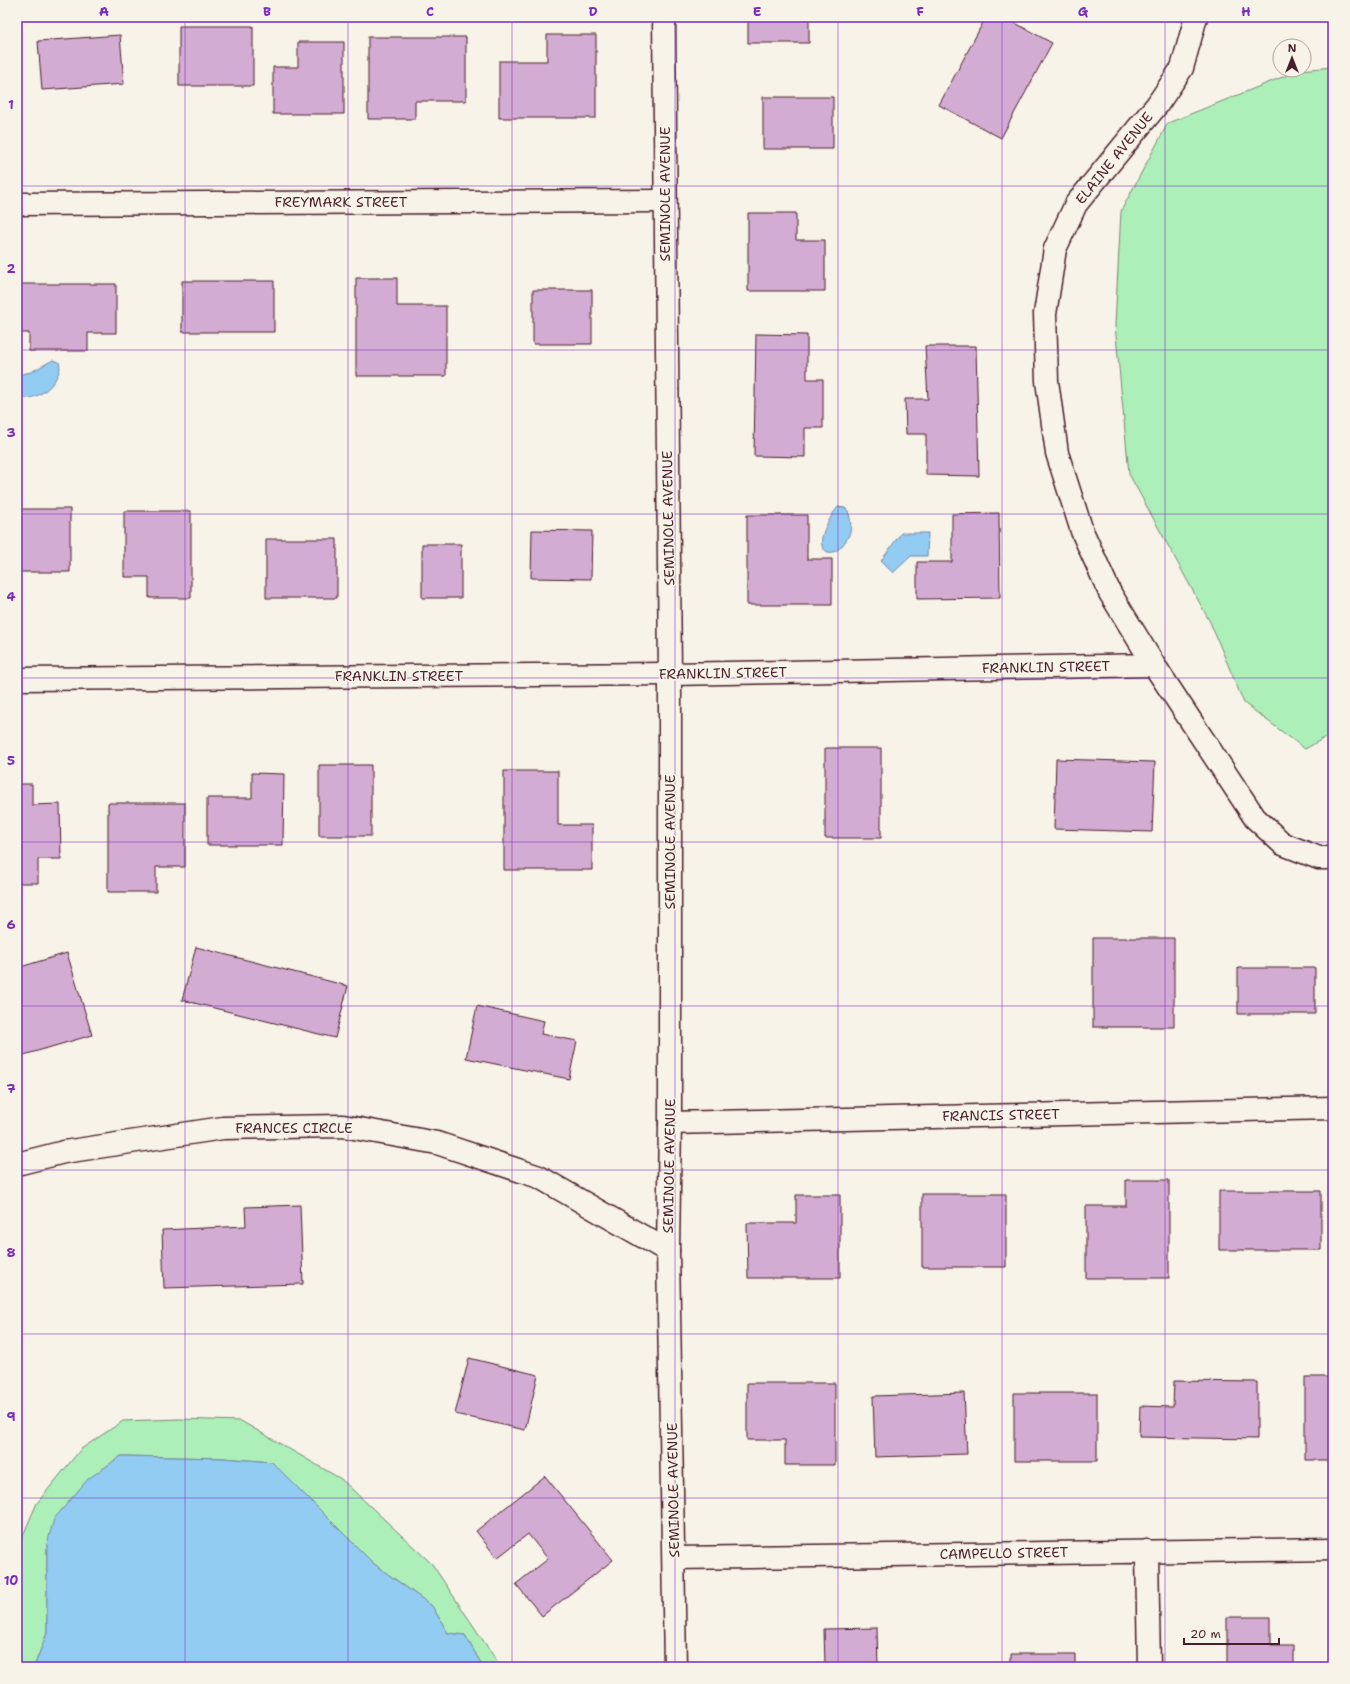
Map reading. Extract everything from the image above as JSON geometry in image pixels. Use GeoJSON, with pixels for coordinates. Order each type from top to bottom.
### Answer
{"type":"FeatureCollection","features":[{"type":"Feature","properties":{"kind":"street","name":"SEMINOLE AVENUE"},"geometry":{"type":"LineString","coordinates":[[664,17],[664,201],[670,674],[670,1123],[668,1251],[675,1667]]}},
{"type":"Feature","properties":{"kind":"street","name":"ELAINE AVENUE"},"geometry":{"type":"LineString","coordinates":[[1154,665],[1110,593],[1082,531],[1057,453],[1047,381],[1045,314],[1055,249],[1076,204],[1157,105],[1182,68],[1196,17]]}},
{"type":"Feature","properties":{"kind":"street","name":"FREYMARK STREET"},"geometry":{"type":"LineString","coordinates":[[17,204],[664,201]]}},
{"type":"Feature","properties":{"kind":"street","name":"FRANKLIN STREET"},"geometry":{"type":"LineString","coordinates":[[17,679],[670,674],[1154,665]]}},
{"type":"Feature","properties":{"kind":"street"},"geometry":{"type":"LineString","coordinates":[[1154,665],[1255,818],[1283,844],[1320,858],[1333,858]]}},
{"type":"Feature","properties":{"kind":"street","name":"FRANCIS STREET"},"geometry":{"type":"LineString","coordinates":[[670,1123],[1333,1108]]}},
{"type":"Feature","properties":{"kind":"street","name":"FRANCES CIRCLE"},"geometry":{"type":"LineString","coordinates":[[17,1164],[64,1152],[223,1128],[343,1126],[437,1143],[539,1177],[668,1251]]}},
{"type":"Feature","properties":{"kind":"street","name":"CAMPELLO STREET"},"geometry":{"type":"LineString","coordinates":[[674,1558],[1333,1549]]}},
{"type":"Feature","properties":{"kind":"street"},"geometry":{"type":"LineString","coordinates":[[1147,1551],[1148,1667]]}},
{"type":"Feature","properties":{"kind":"green space"},"geometry":{"type":"Polygon","coordinates":[[[1333,67],[1333,733],[1305,749],[1244,703],[1210,622],[1129,474],[1115,325],[1121,211],[1168,123],[1280,78],[1312,78],[1312,69],[1333,67]]]}},
{"type":"Feature","properties":{"kind":"green space"},"geometry":{"type":"Polygon","coordinates":[[[179,1419],[241,1421],[341,1479],[432,1564],[501,1667],[483,1667],[465,1635],[448,1633],[432,1606],[374,1564],[272,1462],[223,1458],[121,1456],[47,1544],[47,1633],[34,1667],[17,1667],[17,1549],[37,1503],[81,1449],[123,1421],[179,1419]]]}},
{"type":"Feature","properties":{"kind":"water"},"geometry":{"type":"Polygon","coordinates":[[[53,360],[59,362],[60,368],[58,375],[50,387],[44,392],[31,398],[17,397],[17,375],[31,372],[53,360]]]}},
{"type":"Feature","properties":{"kind":"water"},"geometry":{"type":"Polygon","coordinates":[[[838,507],[845,508],[848,511],[851,530],[842,546],[835,551],[828,552],[823,549],[822,537],[824,530],[838,507]]]}},
{"type":"Feature","properties":{"kind":"water"},"geometry":{"type":"Polygon","coordinates":[[[901,533],[928,533],[927,556],[911,556],[893,573],[881,561],[901,533]]]}},
{"type":"Feature","properties":{"kind":"water"},"geometry":{"type":"Polygon","coordinates":[[[121,1456],[223,1458],[272,1462],[374,1564],[432,1606],[448,1633],[465,1635],[483,1667],[34,1667],[47,1633],[47,1544],[54,1519],[88,1479],[121,1456]]]}},
{"type":"Feature","properties":{"kind":"building"},"geometry":{"type":"Polygon","coordinates":[[[748,17],[809,17],[809,43],[748,43],[748,17]]]}},
{"type":"Feature","properties":{"kind":"building"},"geometry":{"type":"Polygon","coordinates":[[[986,17],[1004,17],[1052,43],[1001,138],[939,105],[986,17]]]}},
{"type":"Feature","properties":{"kind":"building"},"geometry":{"type":"Polygon","coordinates":[[[179,26],[253,26],[253,86],[179,86],[179,26]]]}},
{"type":"Feature","properties":{"kind":"building"},"geometry":{"type":"Polygon","coordinates":[[[120,35],[124,84],[42,90],[38,41],[120,35]]]}},
{"type":"Feature","properties":{"kind":"building"},"geometry":{"type":"Polygon","coordinates":[[[547,35],[596,35],[596,118],[499,118],[499,61],[547,61],[547,35]]]}},
{"type":"Feature","properties":{"kind":"building"},"geometry":{"type":"Polygon","coordinates":[[[368,37],[466,37],[466,101],[415,101],[415,119],[368,119],[368,37]]]}},
{"type":"Feature","properties":{"kind":"building"},"geometry":{"type":"Polygon","coordinates":[[[298,42],[344,42],[344,114],[273,114],[273,67],[298,67],[298,42]]]}},
{"type":"Feature","properties":{"kind":"building"},"geometry":{"type":"Polygon","coordinates":[[[763,97],[833,97],[833,149],[763,149],[763,97]]]}},
{"type":"Feature","properties":{"kind":"building"},"geometry":{"type":"Polygon","coordinates":[[[748,213],[796,213],[796,240],[825,240],[825,291],[748,291],[748,213]]]}},
{"type":"Feature","properties":{"kind":"building"},"geometry":{"type":"Polygon","coordinates":[[[356,278],[397,278],[397,306],[446,306],[446,376],[356,376],[356,278]]]}},
{"type":"Feature","properties":{"kind":"building"},"geometry":{"type":"Polygon","coordinates":[[[182,281],[274,281],[274,332],[182,332],[182,281]]]}},
{"type":"Feature","properties":{"kind":"building"},"geometry":{"type":"Polygon","coordinates":[[[17,284],[116,284],[116,333],[88,333],[88,351],[29,351],[29,333],[17,333],[17,284]]]}},
{"type":"Feature","properties":{"kind":"building"},"geometry":{"type":"Polygon","coordinates":[[[533,290],[592,290],[592,344],[533,344],[533,290]]]}},
{"type":"Feature","properties":{"kind":"building"},"geometry":{"type":"Polygon","coordinates":[[[756,334],[807,335],[807,379],[823,379],[823,428],[805,428],[805,457],[754,456],[756,334]]]}},
{"type":"Feature","properties":{"kind":"building"},"geometry":{"type":"Polygon","coordinates":[[[925,346],[976,346],[979,476],[926,475],[926,434],[906,434],[905,399],[928,399],[925,346]]]}},
{"type":"Feature","properties":{"kind":"building"},"geometry":{"type":"Polygon","coordinates":[[[17,509],[70,509],[70,572],[17,572],[17,509]]]}},
{"type":"Feature","properties":{"kind":"building"},"geometry":{"type":"Polygon","coordinates":[[[124,511],[191,511],[191,598],[149,598],[149,577],[124,577],[124,511]]]}},
{"type":"Feature","properties":{"kind":"building"},"geometry":{"type":"Polygon","coordinates":[[[999,513],[1000,598],[917,599],[917,562],[952,562],[952,514],[999,513]]]}},
{"type":"Feature","properties":{"kind":"building"},"geometry":{"type":"Polygon","coordinates":[[[747,515],[807,515],[807,559],[832,559],[832,605],[747,605],[747,515]]]}},
{"type":"Feature","properties":{"kind":"building"},"geometry":{"type":"Polygon","coordinates":[[[532,530],[592,531],[591,579],[531,578],[532,530]]]}},
{"type":"Feature","properties":{"kind":"building"},"geometry":{"type":"Polygon","coordinates":[[[266,539],[337,539],[337,598],[266,598],[266,539]]]}},
{"type":"Feature","properties":{"kind":"building"},"geometry":{"type":"Polygon","coordinates":[[[422,544],[461,544],[461,598],[422,598],[422,544]]]}},
{"type":"Feature","properties":{"kind":"building"},"geometry":{"type":"Polygon","coordinates":[[[825,748],[881,748],[881,838],[825,838],[825,748]]]}},
{"type":"Feature","properties":{"kind":"building"},"geometry":{"type":"Polygon","coordinates":[[[1056,759],[1155,762],[1152,832],[1054,829],[1056,759]]]}},
{"type":"Feature","properties":{"kind":"building"},"geometry":{"type":"Polygon","coordinates":[[[319,765],[371,765],[371,836],[319,836],[319,765]]]}},
{"type":"Feature","properties":{"kind":"building"},"geometry":{"type":"Polygon","coordinates":[[[504,771],[558,771],[558,825],[592,825],[592,870],[504,870],[504,771]]]}},
{"type":"Feature","properties":{"kind":"building"},"geometry":{"type":"Polygon","coordinates":[[[252,773],[284,774],[283,845],[207,845],[207,798],[252,798],[252,773]]]}},
{"type":"Feature","properties":{"kind":"building"},"geometry":{"type":"Polygon","coordinates":[[[17,784],[32,784],[32,805],[60,804],[61,859],[38,859],[38,883],[17,883],[17,784]]]}},
{"type":"Feature","properties":{"kind":"building"},"geometry":{"type":"Polygon","coordinates":[[[108,803],[185,803],[185,867],[156,867],[156,892],[108,892],[108,803]]]}},
{"type":"Feature","properties":{"kind":"building"},"geometry":{"type":"Polygon","coordinates":[[[1093,938],[1174,938],[1174,1027],[1093,1027],[1093,938]]]}},
{"type":"Feature","properties":{"kind":"building"},"geometry":{"type":"Polygon","coordinates":[[[196,947],[348,986],[335,1038],[182,1000],[196,947]]]}},
{"type":"Feature","properties":{"kind":"building"},"geometry":{"type":"Polygon","coordinates":[[[67,953],[92,1035],[17,1057],[17,968],[67,953]]]}},
{"type":"Feature","properties":{"kind":"building"},"geometry":{"type":"Polygon","coordinates":[[[1238,968],[1315,968],[1315,1014],[1238,1014],[1238,968]]]}},
{"type":"Feature","properties":{"kind":"building"},"geometry":{"type":"Polygon","coordinates":[[[477,1006],[544,1021],[541,1034],[577,1041],[569,1079],[466,1058],[477,1006]]]}},
{"type":"Feature","properties":{"kind":"building"},"geometry":{"type":"Polygon","coordinates":[[[1126,1180],[1169,1180],[1169,1278],[1086,1278],[1086,1206],[1126,1206],[1126,1180]]]}},
{"type":"Feature","properties":{"kind":"building"},"geometry":{"type":"Polygon","coordinates":[[[1219,1191],[1321,1191],[1321,1250],[1219,1250],[1219,1191]]]}},
{"type":"Feature","properties":{"kind":"building"},"geometry":{"type":"Polygon","coordinates":[[[922,1194],[1006,1194],[1006,1267],[922,1267],[922,1194]]]}},
{"type":"Feature","properties":{"kind":"building"},"geometry":{"type":"Polygon","coordinates":[[[796,1195],[840,1195],[840,1278],[748,1278],[747,1223],[796,1223],[796,1195]]]}},
{"type":"Feature","properties":{"kind":"building"},"geometry":{"type":"Polygon","coordinates":[[[300,1205],[303,1284],[164,1288],[162,1230],[246,1226],[245,1207],[300,1205]]]}},
{"type":"Feature","properties":{"kind":"building"},"geometry":{"type":"Polygon","coordinates":[[[469,1358],[538,1375],[525,1430],[455,1414],[469,1358]]]}},
{"type":"Feature","properties":{"kind":"building"},"geometry":{"type":"Polygon","coordinates":[[[1305,1377],[1333,1377],[1333,1460],[1305,1460],[1305,1377]]]}},
{"type":"Feature","properties":{"kind":"building"},"geometry":{"type":"Polygon","coordinates":[[[1174,1381],[1257,1382],[1257,1439],[1139,1437],[1140,1406],[1173,1407],[1174,1381]]]}},
{"type":"Feature","properties":{"kind":"building"},"geometry":{"type":"Polygon","coordinates":[[[747,1383],[835,1383],[835,1465],[785,1465],[785,1440],[747,1440],[747,1383]]]}},
{"type":"Feature","properties":{"kind":"building"},"geometry":{"type":"Polygon","coordinates":[[[964,1393],[967,1454],[875,1457],[873,1396],[964,1393]]]}},
{"type":"Feature","properties":{"kind":"building"},"geometry":{"type":"Polygon","coordinates":[[[1014,1393],[1097,1393],[1097,1461],[1014,1461],[1014,1393]]]}},
{"type":"Feature","properties":{"kind":"building"},"geometry":{"type":"Polygon","coordinates":[[[545,1476],[613,1560],[542,1616],[516,1584],[548,1559],[528,1534],[497,1558],[476,1531],[545,1476]]]}},
{"type":"Feature","properties":{"kind":"building"},"geometry":{"type":"Polygon","coordinates":[[[1227,1617],[1271,1617],[1271,1645],[1293,1645],[1293,1667],[1227,1667],[1227,1617]]]}},
{"type":"Feature","properties":{"kind":"building"},"geometry":{"type":"Polygon","coordinates":[[[877,1628],[878,1667],[825,1667],[824,1629],[877,1628]]]}},
{"type":"Feature","properties":{"kind":"building"},"geometry":{"type":"Polygon","coordinates":[[[1011,1654],[1075,1654],[1075,1667],[1011,1667],[1011,1654]]]}}]}
